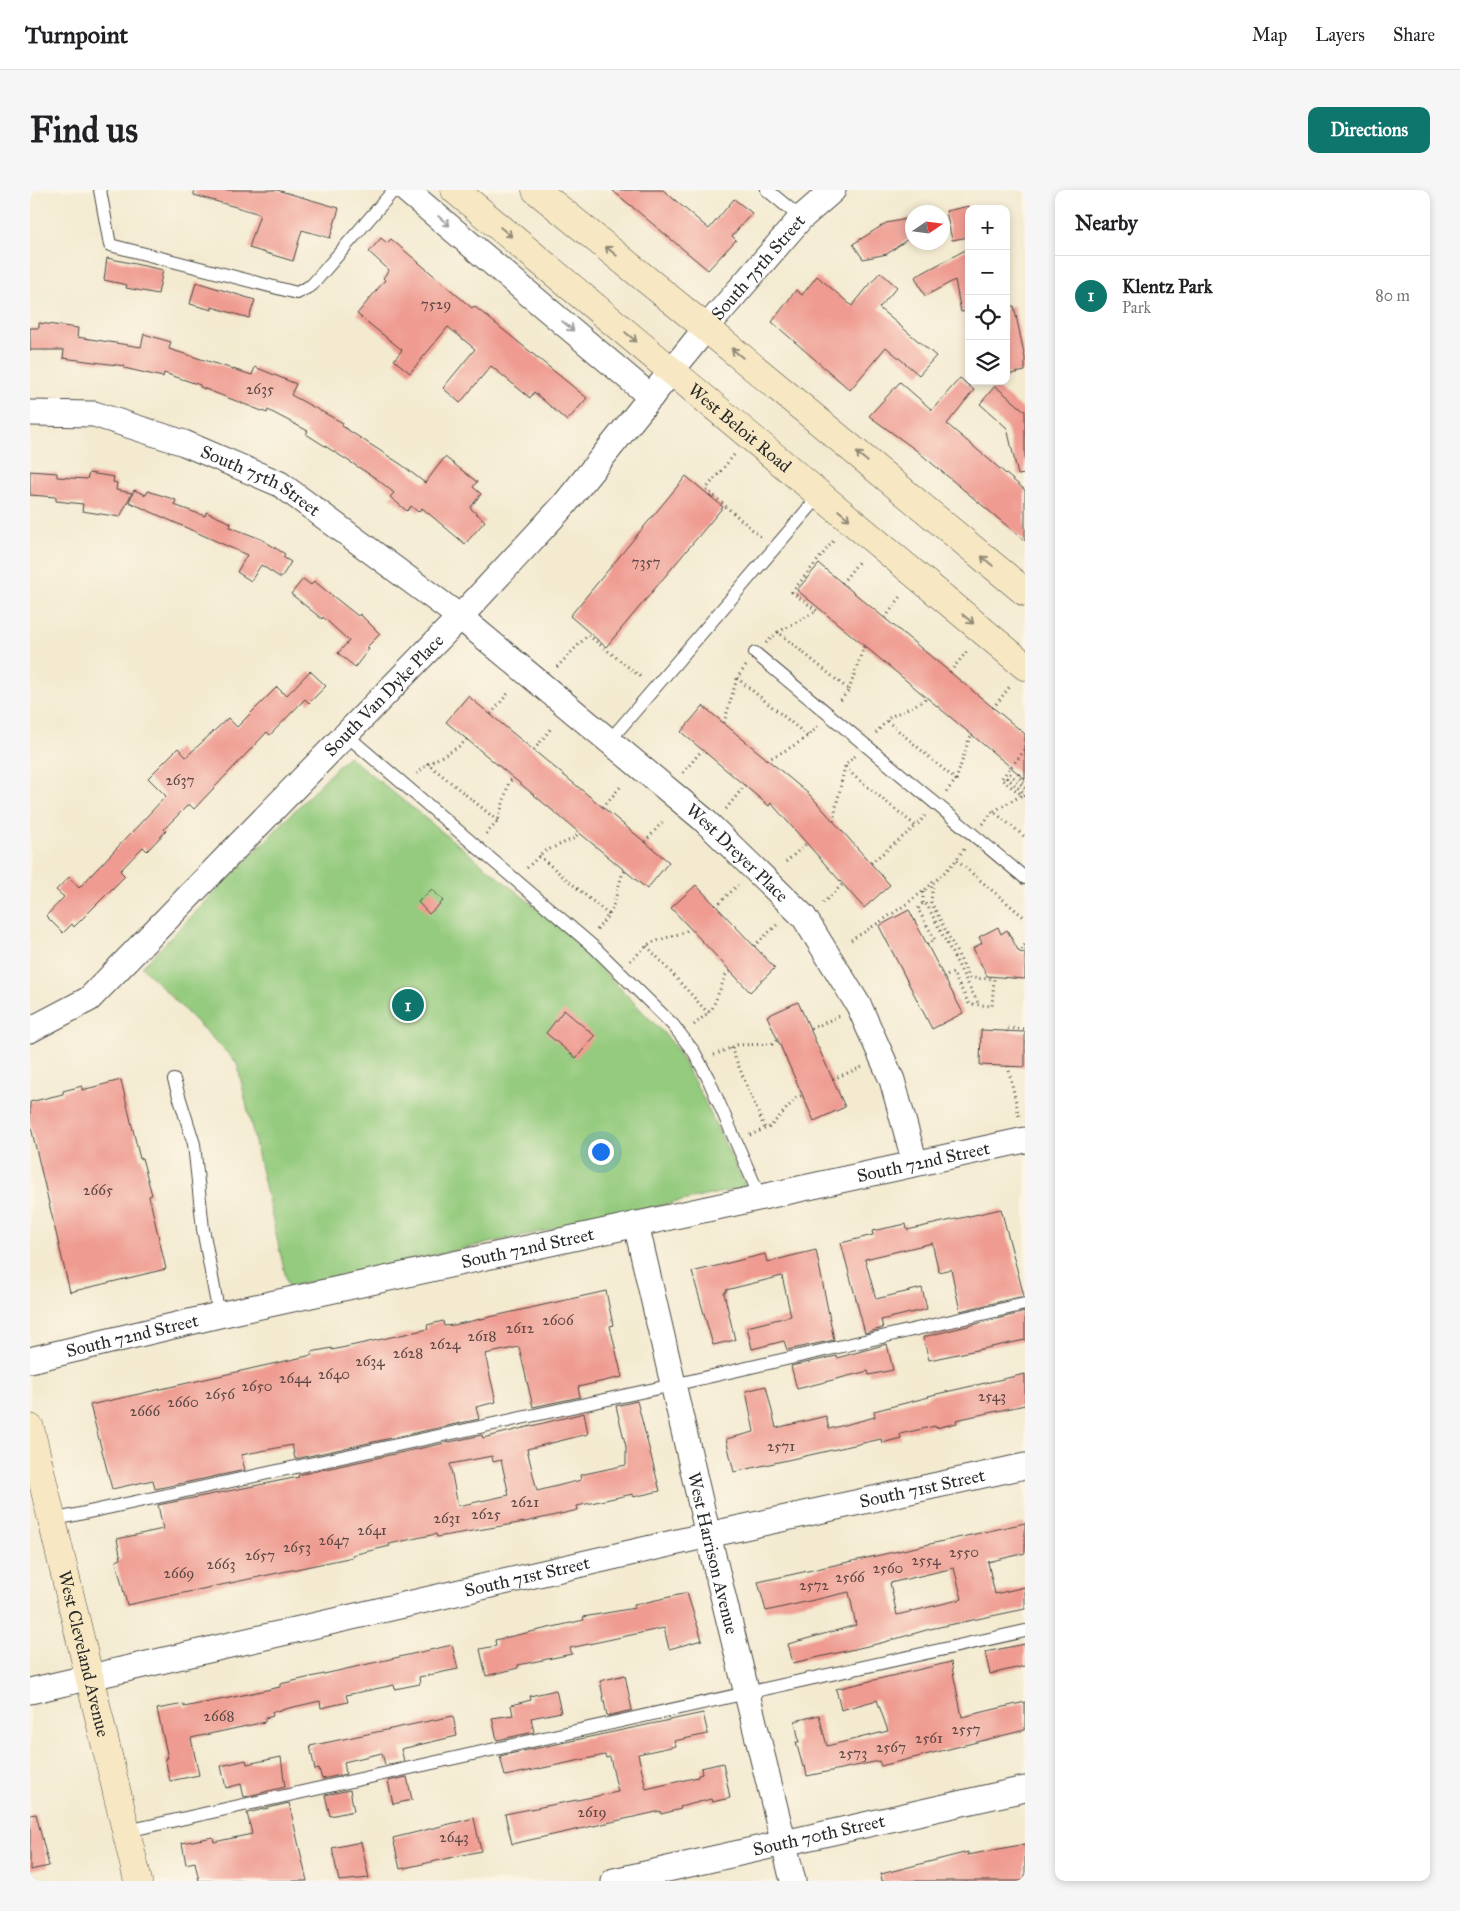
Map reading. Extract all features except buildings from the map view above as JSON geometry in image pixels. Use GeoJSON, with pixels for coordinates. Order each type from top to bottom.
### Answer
{"type":"FeatureCollection","features":[{"type":"Feature","properties":{"kind":"main road","name":"West Beloit Road"},"geometry":{"type":"LineString","coordinates":[[455,190],[820,495],[1018,676]]}},
{"type":"Feature","properties":{"kind":"main road"},"geometry":{"type":"LineString","coordinates":[[536,190],[1025,592]]}},
{"type":"Feature","properties":{"kind":"main road","name":"West Cleveland Avenue"},"geometry":{"type":"LineString","coordinates":[[30,1428],[138,1881]]}},
{"type":"Feature","properties":{"kind":"street"},"geometry":{"type":"LineString","coordinates":[[406,190],[651,397]]}},
{"type":"Feature","properties":{"kind":"street","name":"South 75th Street"},"geometry":{"type":"LineString","coordinates":[[706,328],[801,218],[833,190]]}},
{"type":"Feature","properties":{"kind":"street","name":"South Van Dyke Place"},"geometry":{"type":"LineString","coordinates":[[30,1030],[89,999],[460,617],[564,505],[706,328]]}},
{"type":"Feature","properties":{"kind":"street","name":"South 75th Street"},"geometry":{"type":"LineString","coordinates":[[30,413],[94,414],[184,443],[280,484],[460,617]]}},
{"type":"Feature","properties":{"kind":"street","name":"West Dreyer Place"},"geometry":{"type":"LineString","coordinates":[[460,617],[703,819],[804,917],[859,1006],[888,1072],[915,1164]]}},
{"type":"Feature","properties":{"kind":"street","name":"South 72nd Street"},"geometry":{"type":"LineString","coordinates":[[30,1360],[219,1315],[915,1164],[1022,1128]]}},
{"type":"Feature","properties":{"kind":"street","name":"West Harrison Avenue"},"geometry":{"type":"LineString","coordinates":[[636,1224],[708,1535],[793,1881]]}},
{"type":"Feature","properties":{"kind":"street","name":"South 71st Street"},"geometry":{"type":"LineString","coordinates":[[30,1691],[708,1535],[1025,1466]]}},
{"type":"Feature","properties":{"kind":"street","name":"South 70th Street"},"geometry":{"type":"LineString","coordinates":[[614,1881],[1025,1789]]}},
{"type":"Feature","properties":{"kind":"lane"},"geometry":{"type":"LineString","coordinates":[[100,190],[110,245],[297,293],[312,285],[394,190]]}},
{"type":"Feature","properties":{"kind":"lane"},"geometry":{"type":"LineString","coordinates":[[767,190],[801,218]]}},
{"type":"Feature","properties":{"kind":"lane"},"geometry":{"type":"LineString","coordinates":[[610,740],[820,495]]}},
{"type":"Feature","properties":{"kind":"lane"},"geometry":{"type":"LineString","coordinates":[[754,653],[1025,878]]}},
{"type":"Feature","properties":{"kind":"lane"},"geometry":{"type":"LineString","coordinates":[[345,734],[587,941],[619,970],[682,1036],[700,1061],[760,1197]]}},
{"type":"Feature","properties":{"kind":"lane"},"geometry":{"type":"LineString","coordinates":[[174,1080],[194,1144],[203,1229],[219,1315]]}},
{"type":"Feature","properties":{"kind":"lane"},"geometry":{"type":"LineString","coordinates":[[52,1520],[673,1385],[1025,1304]]}},
{"type":"Feature","properties":{"kind":"lane"},"geometry":{"type":"LineString","coordinates":[[126,1831],[1025,1631]]}},
{"type":"Feature","properties":{"kind":"path"},"geometry":{"type":"LineString","coordinates":[[734,455],[706,489],[753,531],[775,546]]}},
{"type":"Feature","properties":{"kind":"path"},"geometry":{"type":"LineString","coordinates":[[778,632],[817,611],[792,592],[836,539]]}},
{"type":"Feature","properties":{"kind":"path"},"geometry":{"type":"LineString","coordinates":[[842,583],[860,560]]}},
{"type":"Feature","properties":{"kind":"path"},"geometry":{"type":"LineString","coordinates":[[885,618],[903,595]]}},
{"type":"Feature","properties":{"kind":"path"},"geometry":{"type":"LineString","coordinates":[[556,667],[588,634],[654,687]]}},
{"type":"Feature","properties":{"kind":"path"},"geometry":{"type":"LineString","coordinates":[[849,690],[864,646]]}},
{"type":"Feature","properties":{"kind":"path"},"geometry":{"type":"LineString","coordinates":[[950,672],[969,650]]}},
{"type":"Feature","properties":{"kind":"path"},"geometry":{"type":"LineString","coordinates":[[993,708],[1018,676]]}},
{"type":"Feature","properties":{"kind":"path"},"geometry":{"type":"LineString","coordinates":[[724,724],[738,678]]}},
{"type":"Feature","properties":{"kind":"path"},"geometry":{"type":"LineString","coordinates":[[490,714],[509,692]]}},
{"type":"Feature","properties":{"kind":"path"},"geometry":{"type":"LineString","coordinates":[[887,721],[890,717],[923,701],[926,697]]}},
{"type":"Feature","properties":{"kind":"path"},"geometry":{"type":"LineString","coordinates":[[534,750],[552,727]]}},
{"type":"Feature","properties":{"kind":"path"},"geometry":{"type":"LineString","coordinates":[[956,780],[972,735]]}},
{"type":"Feature","properties":{"kind":"path"},"geometry":{"type":"LineString","coordinates":[[767,760],[809,737]]}},
{"type":"Feature","properties":{"kind":"path"},"geometry":{"type":"LineString","coordinates":[[406,786],[427,763],[462,744],[466,739]]}},
{"type":"Feature","properties":{"kind":"path"},"geometry":{"type":"LineString","coordinates":[[683,773],[702,750]]}},
{"type":"Feature","properties":{"kind":"path"},"geometry":{"type":"LineString","coordinates":[[1024,795],[1001,779],[1025,750]]}},
{"type":"Feature","properties":{"kind":"path"},"geometry":{"type":"LineString","coordinates":[[427,763],[498,821]]}},
{"type":"Feature","properties":{"kind":"path"},"geometry":{"type":"LineString","coordinates":[[833,821],[845,766]]}},
{"type":"Feature","properties":{"kind":"path"},"geometry":{"type":"LineString","coordinates":[[1024,795],[1007,778],[1010,774],[1025,788]]}},
{"type":"Feature","properties":{"kind":"path"},"geometry":{"type":"LineString","coordinates":[[1019,774],[1018,776],[1025,783]]}},
{"type":"Feature","properties":{"kind":"path"},"geometry":{"type":"LineString","coordinates":[[476,845],[498,821],[509,782],[514,778]]}},
{"type":"Feature","properties":{"kind":"path"},"geometry":{"type":"LineString","coordinates":[[603,807],[622,785]]}},
{"type":"Feature","properties":{"kind":"path"},"geometry":{"type":"LineString","coordinates":[[726,809],[744,785]]}},
{"type":"Feature","properties":{"kind":"path"},"geometry":{"type":"LineString","coordinates":[[993,811],[1024,795]]}},
{"type":"Feature","properties":{"kind":"path"},"geometry":{"type":"LineString","coordinates":[[645,842],[664,820]]}},
{"type":"Feature","properties":{"kind":"path"},"geometry":{"type":"LineString","coordinates":[[871,863],[916,826]]}},
{"type":"Feature","properties":{"kind":"path"},"geometry":{"type":"LineString","coordinates":[[516,879],[539,856],[575,838],[579,832]]}},
{"type":"Feature","properties":{"kind":"path"},"geometry":{"type":"LineString","coordinates":[[786,862],[807,843]]}},
{"type":"Feature","properties":{"kind":"path"},"geometry":{"type":"LineString","coordinates":[[539,856],[609,915]]}},
{"type":"Feature","properties":{"kind":"path"},"geometry":{"type":"LineString","coordinates":[[851,940],[876,925],[924,889],[946,872],[956,860]]}},
{"type":"Feature","properties":{"kind":"path"},"geometry":{"type":"LineString","coordinates":[[587,941],[609,915],[625,871]]}},
{"type":"Feature","properties":{"kind":"path"},"geometry":{"type":"LineString","coordinates":[[933,882],[931,902],[970,978],[994,979],[992,1006],[969,1004],[953,973],[944,977]]}},
{"type":"Feature","properties":{"kind":"path"},"geometry":{"type":"LineString","coordinates":[[716,906],[738,884]]}},
{"type":"Feature","properties":{"kind":"path"},"geometry":{"type":"LineString","coordinates":[[823,903],[844,884]]}},
{"type":"Feature","properties":{"kind":"path"},"geometry":{"type":"LineString","coordinates":[[924,889],[924,903],[979,1005]]}},
{"type":"Feature","properties":{"kind":"path"},"geometry":{"type":"LineString","coordinates":[[924,903],[918,909],[934,940],[927,944]]}},
{"type":"Feature","properties":{"kind":"path"},"geometry":{"type":"LineString","coordinates":[[754,946],[778,924]]}},
{"type":"Feature","properties":{"kind":"path"},"geometry":{"type":"LineString","coordinates":[[619,970],[647,946],[685,932],[690,928]]}},
{"type":"Feature","properties":{"kind":"path"},"geometry":{"type":"LineString","coordinates":[[1025,945],[1021,950],[1025,950]]}},
{"type":"Feature","properties":{"kind":"path"},"geometry":{"type":"LineString","coordinates":[[647,946],[708,1013]]}},
{"type":"Feature","properties":{"kind":"path"},"geometry":{"type":"LineString","coordinates":[[951,951],[956,949]]}},
{"type":"Feature","properties":{"kind":"path"},"geometry":{"type":"LineString","coordinates":[[682,1036],[712,1009],[726,976],[731,971]]}},
{"type":"Feature","properties":{"kind":"path"},"geometry":{"type":"LineString","coordinates":[[810,1029],[840,1016]]}},
{"type":"Feature","properties":{"kind":"path"},"geometry":{"type":"LineString","coordinates":[[1007,1032],[1007,1028],[1025,1029]]}},
{"type":"Feature","properties":{"kind":"path"},"geometry":{"type":"LineString","coordinates":[[700,1061],[737,1045],[772,1044],[778,1040]]}},
{"type":"Feature","properties":{"kind":"path"},"geometry":{"type":"LineString","coordinates":[[730,1048],[765,1129]]}},
{"type":"Feature","properties":{"kind":"path"},"geometry":{"type":"LineString","coordinates":[[833,1079],[863,1066]]}},
{"type":"Feature","properties":{"kind":"path"},"geometry":{"type":"LineString","coordinates":[[1008,1066],[1022,1128]]}},
{"type":"Feature","properties":{"kind":"path"},"geometry":{"type":"LineString","coordinates":[[736,1141],[770,1127],[796,1098],[802,1095]]}},
{"type":"Feature","properties":{"kind":"green space"},"geometry":{"type":"Polygon","coordinates":[[[348,756],[564,930],[672,1042],[700,1092],[746,1187],[288,1287],[237,1063],[142,967],[348,756]]]}},
{"type":"Feature","properties":{"kind":"place","name":"Klentz Park"},"geometry":{"type":"Point","coordinates":[408,1005]}}]}
